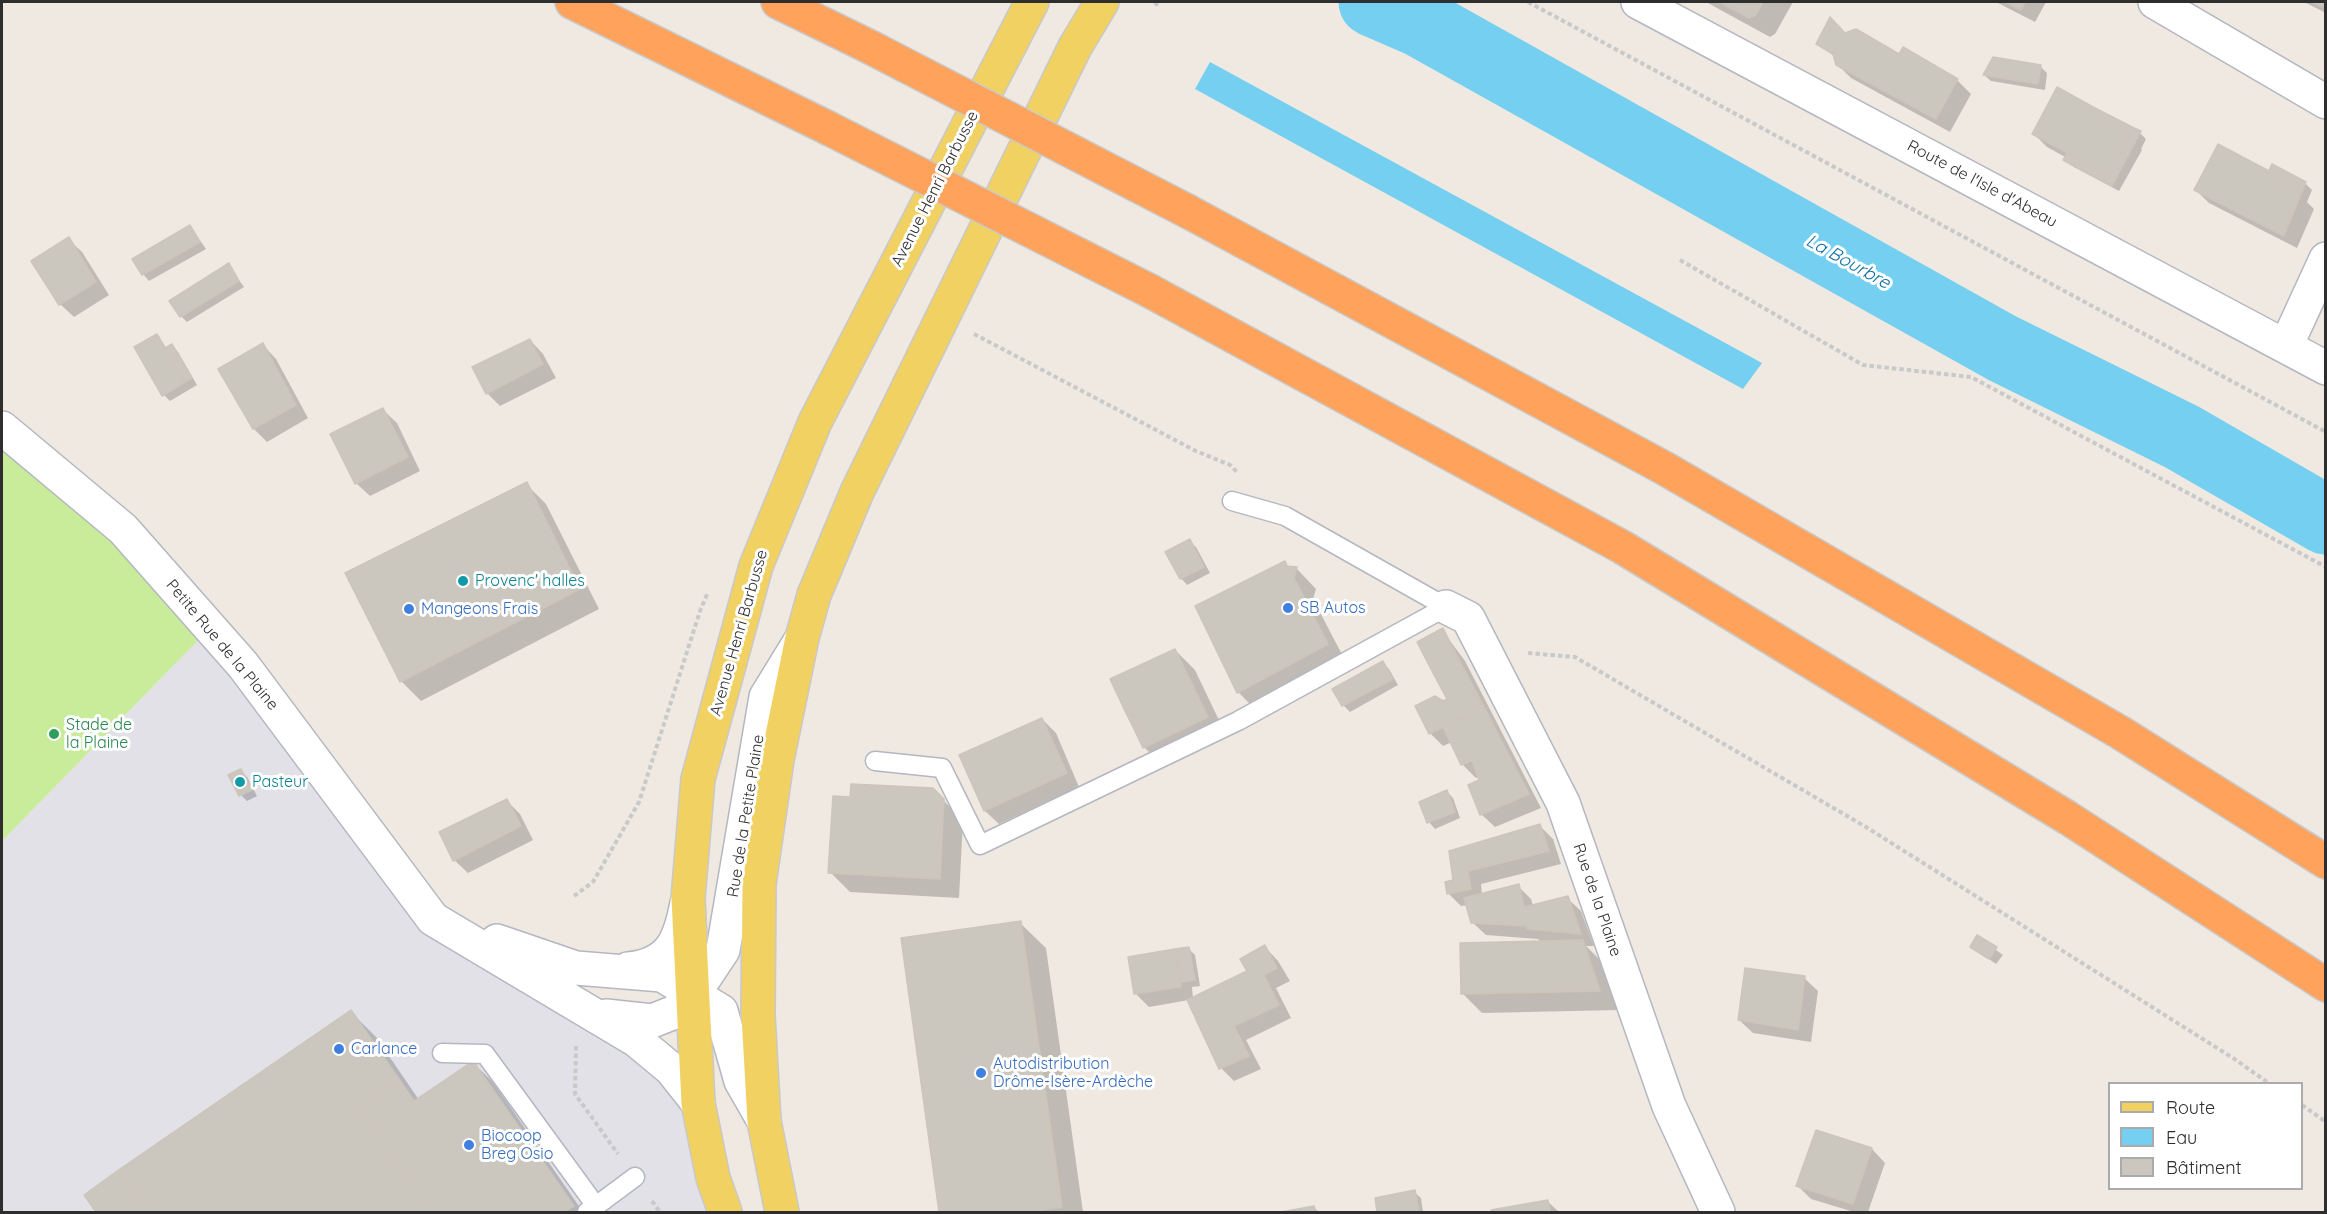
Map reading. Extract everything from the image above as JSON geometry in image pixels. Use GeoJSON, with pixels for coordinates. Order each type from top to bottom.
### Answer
{"type":"FeatureCollection","features":[{"type":"Feature","properties":{"kind":"highway"},"geometry":{"type":"LineString","coordinates":[[572,2],[1150,291],[1622,547],[2068,818],[2325,985]]}},
{"type":"Feature","properties":{"kind":"highway"},"geometry":{"type":"LineString","coordinates":[[778,2],[1189,212],[1664,468],[2111,727],[2325,862]]}},
{"type":"Feature","properties":{"kind":"main road","name":"Avenue Henri Barbusse"},"geometry":{"type":"LineString","coordinates":[[725,1212],[713,1178],[698,1103],[688,898],[698,779],[756,566],[815,422],[1032,2]]}},
{"type":"Feature","properties":{"kind":"main road"},"geometry":{"type":"LineString","coordinates":[[783,1212],[764,1121],[758,1015],[759,884],[777,760],[802,638],[814,596],[857,492],[1075,47],[1102,2]]}},
{"type":"Feature","properties":{"kind":"street","name":"Route de l'Isle d'Abeau"},"geometry":{"type":"LineString","coordinates":[[1638,2],[2325,368]]}},
{"type":"Feature","properties":{"kind":"street"},"geometry":{"type":"LineString","coordinates":[[2154,2],[2325,102]]}},
{"type":"Feature","properties":{"kind":"street"},"geometry":{"type":"LineString","coordinates":[[2286,346],[2324,265]]}},
{"type":"Feature","properties":{"kind":"street","name":"Petite Rue de la Plaine"},"geometry":{"type":"LineString","coordinates":[[2,428],[123,529],[243,665],[433,919]]}},
{"type":"Feature","properties":{"kind":"street","name":"Rue de la Plaine"},"geometry":{"type":"LineString","coordinates":[[1446,607],[1468,618],[1563,803],[1669,1106],[1718,1212]]}},
{"type":"Feature","properties":{"kind":"street","name":"Rue de la Petite Plaine"},"geometry":{"type":"LineString","coordinates":[[587,1027],[652,1021],[675,1012],[693,995],[723,950],[766,698],[802,638]]}},
{"type":"Feature","properties":{"kind":"street"},"geometry":{"type":"LineString","coordinates":[[600,971],[641,968],[665,957],[681,934],[688,898]]}},
{"type":"Feature","properties":{"kind":"street"},"geometry":{"type":"LineString","coordinates":[[433,919],[576,968],[662,975],[721,1011],[741,1081],[764,1121]]}},
{"type":"Feature","properties":{"kind":"street","name":"Rue de la Petite Plaine"},"geometry":{"type":"LineString","coordinates":[[433,919],[587,1027],[636,1040],[671,1069],[698,1103]]}},
{"type":"Feature","properties":{"kind":"lane"},"geometry":{"type":"LineString","coordinates":[[1232,501],[1285,516],[1446,607]]}},
{"type":"Feature","properties":{"kind":"lane"},"geometry":{"type":"LineString","coordinates":[[875,761],[942,768],[980,845],[1238,721],[1446,607]]}},
{"type":"Feature","properties":{"kind":"lane"},"geometry":{"type":"LineString","coordinates":[[441,1053],[485,1054],[591,1209],[635,1177]]}},
{"type":"Feature","properties":{"kind":"path"},"geometry":{"type":"LineString","coordinates":[[1155,2],[1159,8]]}},
{"type":"Feature","properties":{"kind":"path"},"geometry":{"type":"LineString","coordinates":[[1528,2],[2325,432]]}},
{"type":"Feature","properties":{"kind":"path"},"geometry":{"type":"LineString","coordinates":[[1680,260],[1863,366],[1971,377],[2325,567]]}},
{"type":"Feature","properties":{"kind":"path"},"geometry":{"type":"LineString","coordinates":[[941,317],[1196,451],[1230,465],[1285,516]]}},
{"type":"Feature","properties":{"kind":"path"},"geometry":{"type":"LineString","coordinates":[[1486,650],[1575,657],[1866,827],[2269,1082]]}},
{"type":"Feature","properties":{"kind":"path"},"geometry":{"type":"LineString","coordinates":[[587,1027],[575,1094],[660,1212]]}},
{"type":"Feature","properties":{"kind":"path"},"geometry":{"type":"LineString","coordinates":[[2303,1106],[2325,1122]]}},
{"type":"Feature","properties":{"kind":"shaded area"},"geometry":{"type":"Polygon","coordinates":[[[210,628],[433,919],[671,1069],[725,1212],[2,1212],[2,841],[210,628]]]}},
{"type":"Feature","properties":{"kind":"green space","name":"Stade de la Plaine"},"geometry":{"type":"Polygon","coordinates":[[[2,430],[210,628],[2,841],[2,430]]]}},
{"type":"Feature","properties":{"kind":"water"},"geometry":{"type":"Polygon","coordinates":[[[1210,62],[1762,363],[1743,389],[1195,89],[1210,62]]]}},
{"type":"Feature","properties":{"kind":"building"},"geometry":{"type":"Polygon","coordinates":[[[1720,2],[1763,2],[1756,15],[1749,18],[1720,2]]]}},
{"type":"Feature","properties":{"kind":"building"},"geometry":{"type":"Polygon","coordinates":[[[2006,2],[2025,2],[2021,10],[2006,2]]]}},
{"type":"Feature","properties":{"kind":"building"},"geometry":{"type":"Polygon","coordinates":[[[2313,2],[2326,2],[2323,7],[2313,2]]]}},
{"type":"Feature","properties":{"kind":"building"},"geometry":{"type":"Polygon","coordinates":[[[1830,17],[1845,33],[1833,54],[1816,44],[1830,17]]]}},
{"type":"Feature","properties":{"kind":"building"},"geometry":{"type":"Polygon","coordinates":[[[1856,29],[1899,54],[1903,47],[1958,79],[1936,119],[1836,65],[1833,54],[1845,33],[1856,29]]]}},
{"type":"Feature","properties":{"kind":"building"},"geometry":{"type":"Polygon","coordinates":[[[1993,57],[2041,65],[2038,84],[1983,75],[1993,57]]]}},
{"type":"Feature","properties":{"kind":"building"},"geometry":{"type":"Polygon","coordinates":[[[2057,87],[2093,107],[2089,116],[2099,122],[2101,119],[2130,135],[2109,175],[2032,134],[2057,87]]]}},
{"type":"Feature","properties":{"kind":"building"},"geometry":{"type":"Polygon","coordinates":[[[2093,107],[2134,128],[2130,135],[2101,119],[2099,122],[2089,116],[2093,107]]]}},
{"type":"Feature","properties":{"kind":"building"},"geometry":{"type":"Polygon","coordinates":[[[2134,128],[2141,131],[2112,186],[2063,160],[2067,153],[2109,175],[2134,128]]]}},
{"type":"Feature","properties":{"kind":"building"},"geometry":{"type":"Polygon","coordinates":[[[2218,144],[2269,171],[2266,177],[2301,194],[2284,236],[2194,190],[2218,144]]]}},
{"type":"Feature","properties":{"kind":"building"},"geometry":{"type":"Polygon","coordinates":[[[2272,164],[2306,182],[2301,194],[2266,177],[2272,164]]]}},
{"type":"Feature","properties":{"kind":"building"},"geometry":{"type":"Polygon","coordinates":[[[190,225],[200,242],[142,275],[132,259],[190,225]]]}},
{"type":"Feature","properties":{"kind":"building"},"geometry":{"type":"Polygon","coordinates":[[[69,237],[96,282],[59,305],[31,261],[69,237]]]}},
{"type":"Feature","properties":{"kind":"building"},"geometry":{"type":"Polygon","coordinates":[[[229,263],[239,281],[180,317],[169,301],[229,263]]]}},
{"type":"Feature","properties":{"kind":"building"},"geometry":{"type":"Polygon","coordinates":[[[157,334],[185,382],[162,396],[134,347],[157,334]]]}},
{"type":"Feature","properties":{"kind":"building"},"geometry":{"type":"Polygon","coordinates":[[[530,339],[543,364],[486,394],[472,367],[530,339]]]}},
{"type":"Feature","properties":{"kind":"building"},"geometry":{"type":"Polygon","coordinates":[[[263,343],[296,405],[253,429],[218,369],[263,343]]]}},
{"type":"Feature","properties":{"kind":"building"},"geometry":{"type":"Polygon","coordinates":[[[172,344],[192,378],[185,382],[165,348],[172,344]]]}},
{"type":"Feature","properties":{"kind":"building"},"geometry":{"type":"Polygon","coordinates":[[[383,408],[408,457],[355,484],[330,434],[383,408]]]}},
{"type":"Feature","properties":{"kind":"building","name":"Provenc' halles"},"geometry":{"type":"Polygon","coordinates":[[[527,482],[580,589],[400,682],[345,573],[527,482]]]}},
{"type":"Feature","properties":{"kind":"building"},"geometry":{"type":"Polygon","coordinates":[[[1190,539],[1204,567],[1180,579],[1165,552],[1190,539]]]}},
{"type":"Feature","properties":{"kind":"building"},"geometry":{"type":"Polygon","coordinates":[[[1285,561],[1287,566],[1297,567],[1294,578],[1328,644],[1237,693],[1195,606],[1285,561]]]}},
{"type":"Feature","properties":{"kind":"building"},"geometry":{"type":"Polygon","coordinates":[[[1443,628],[1452,646],[1435,655],[1442,669],[1433,673],[1417,642],[1443,628]]]}},
{"type":"Feature","properties":{"kind":"building"},"geometry":{"type":"Polygon","coordinates":[[[1452,646],[1484,707],[1429,734],[1415,706],[1435,696],[1443,701],[1447,699],[1433,673],[1442,669],[1435,655],[1452,646]]]}},
{"type":"Feature","properties":{"kind":"building"},"geometry":{"type":"Polygon","coordinates":[[[1175,649],[1208,717],[1143,748],[1133,727],[1143,722],[1139,715],[1134,717],[1129,711],[1126,713],[1110,679],[1175,649]]]}},
{"type":"Feature","properties":{"kind":"building"},"geometry":{"type":"Polygon","coordinates":[[[1383,661],[1393,679],[1342,706],[1332,689],[1383,661]]]}},
{"type":"Feature","properties":{"kind":"building"},"geometry":{"type":"Polygon","coordinates":[[[1484,707],[1529,794],[1480,815],[1468,785],[1479,780],[1472,761],[1461,765],[1443,727],[1484,707]]]}},
{"type":"Feature","properties":{"kind":"building"},"geometry":{"type":"Polygon","coordinates":[[[1129,711],[1134,717],[1139,715],[1143,722],[1133,727],[1126,713],[1129,711]]]}},
{"type":"Feature","properties":{"kind":"building"},"geometry":{"type":"Polygon","coordinates":[[[1042,718],[1067,773],[984,811],[959,755],[1042,718]]]}},
{"type":"Feature","properties":{"kind":"building","name":"Pasteur"},"geometry":{"type":"Polygon","coordinates":[[[241,769],[252,790],[239,796],[228,775],[241,769]]]}},
{"type":"Feature","properties":{"kind":"building"},"geometry":{"type":"Polygon","coordinates":[[[851,784],[933,788],[944,799],[940,879],[828,873],[833,796],[850,797],[851,784]]]}},
{"type":"Feature","properties":{"kind":"building"},"geometry":{"type":"Polygon","coordinates":[[[1447,790],[1455,812],[1427,823],[1419,802],[1447,790]]]}},
{"type":"Feature","properties":{"kind":"building"},"geometry":{"type":"Polygon","coordinates":[[[507,799],[521,826],[453,861],[439,832],[507,799]]]}},
{"type":"Feature","properties":{"kind":"building"},"geometry":{"type":"Polygon","coordinates":[[[1540,824],[1549,851],[1468,871],[1471,889],[1447,894],[1445,882],[1453,880],[1449,851],[1540,824]]]}},
{"type":"Feature","properties":{"kind":"building"},"geometry":{"type":"Polygon","coordinates":[[[1519,884],[1524,907],[1568,896],[1581,934],[1527,929],[1527,926],[1471,923],[1464,898],[1519,884]]]}},
{"type":"Feature","properties":{"kind":"building","name":"Autodistribution Drôme-Isère-Ardèche"},"geometry":{"type":"Polygon","coordinates":[[[1021,921],[1062,1207],[1029,1212],[939,1212],[901,938],[1021,921]]]}},
{"type":"Feature","properties":{"kind":"building"},"geometry":{"type":"Polygon","coordinates":[[[1977,935],[1997,947],[1989,959],[1970,947],[1977,935]]]}},
{"type":"Feature","properties":{"kind":"building"},"geometry":{"type":"Polygon","coordinates":[[[1583,940],[1600,991],[1461,994],[1460,943],[1583,940]]]}},
{"type":"Feature","properties":{"kind":"building"},"geometry":{"type":"Polygon","coordinates":[[[1265,945],[1277,968],[1264,975],[1279,1005],[1234,1026],[1249,1056],[1219,1069],[1187,1000],[1247,971],[1240,959],[1265,945]]]}},
{"type":"Feature","properties":{"kind":"building"},"geometry":{"type":"Polygon","coordinates":[[[1189,947],[1195,980],[1180,982],[1175,949],[1189,947]]]}},
{"type":"Feature","properties":{"kind":"building"},"geometry":{"type":"Polygon","coordinates":[[[1175,949],[1181,987],[1134,994],[1128,957],[1175,949]]]}},
{"type":"Feature","properties":{"kind":"building"},"geometry":{"type":"Polygon","coordinates":[[[1745,968],[1805,976],[1798,1030],[1738,1020],[1745,968]]]}},
{"type":"Feature","properties":{"kind":"building"},"geometry":{"type":"Polygon","coordinates":[[[351,1010],[399,1079],[358,1107],[431,1212],[150,1212],[120,1169],[351,1010]]]}},
{"type":"Feature","properties":{"kind":"building"},"geometry":{"type":"Polygon","coordinates":[[[473,1061],[574,1206],[565,1212],[431,1212],[358,1107],[399,1079],[414,1101],[473,1061]]]}},
{"type":"Feature","properties":{"kind":"building"},"geometry":{"type":"Polygon","coordinates":[[[1816,1130],[1872,1148],[1853,1204],[1796,1186],[1816,1130]]]}},
{"type":"Feature","properties":{"kind":"building"},"geometry":{"type":"Polygon","coordinates":[[[120,1169],[150,1212],[96,1212],[84,1195],[120,1169]]]}},
{"type":"Feature","properties":{"kind":"building"},"geometry":{"type":"Polygon","coordinates":[[[1415,1190],[1419,1212],[1377,1212],[1375,1198],[1415,1190]]]}},
{"type":"Feature","properties":{"kind":"building"},"geometry":{"type":"Polygon","coordinates":[[[1548,1200],[1550,1212],[1492,1212],[1491,1210],[1548,1200]]]}},
{"type":"Feature","properties":{"kind":"building"},"geometry":{"type":"Polygon","coordinates":[[[1314,1206],[1316,1212],[1281,1212],[1314,1206]]]}},
{"type":"Feature","properties":{"kind":"waterway","name":"La Bourbre"},"geometry":{"type":"LineString","coordinates":[[1373,2],[1419,22],[2002,348],[2182,437],[2326,520]]}},
{"type":"Feature","properties":{"kind":"place","name":"Provenc' halles"},"geometry":{"type":"Point","coordinates":[463,581]}},
{"type":"Feature","properties":{"kind":"place","name":"SB Autos"},"geometry":{"type":"Point","coordinates":[1288,608]}},
{"type":"Feature","properties":{"kind":"place","name":"Mangeons Frais"},"geometry":{"type":"Point","coordinates":[409,609]}},
{"type":"Feature","properties":{"kind":"place","name":"Stade de la Plaine"},"geometry":{"type":"Point","coordinates":[54,734]}},
{"type":"Feature","properties":{"kind":"place","name":"Pasteur"},"geometry":{"type":"Point","coordinates":[240,782]}},
{"type":"Feature","properties":{"kind":"place","name":"Carlance"},"geometry":{"type":"Point","coordinates":[339,1049]}},
{"type":"Feature","properties":{"kind":"place","name":"Autodistribution Drôme-Isère-Ardèche"},"geometry":{"type":"Point","coordinates":[981,1073]}},
{"type":"Feature","properties":{"kind":"place","name":"Biocoop Breg Osio"},"geometry":{"type":"Point","coordinates":[469,1145]}}]}
